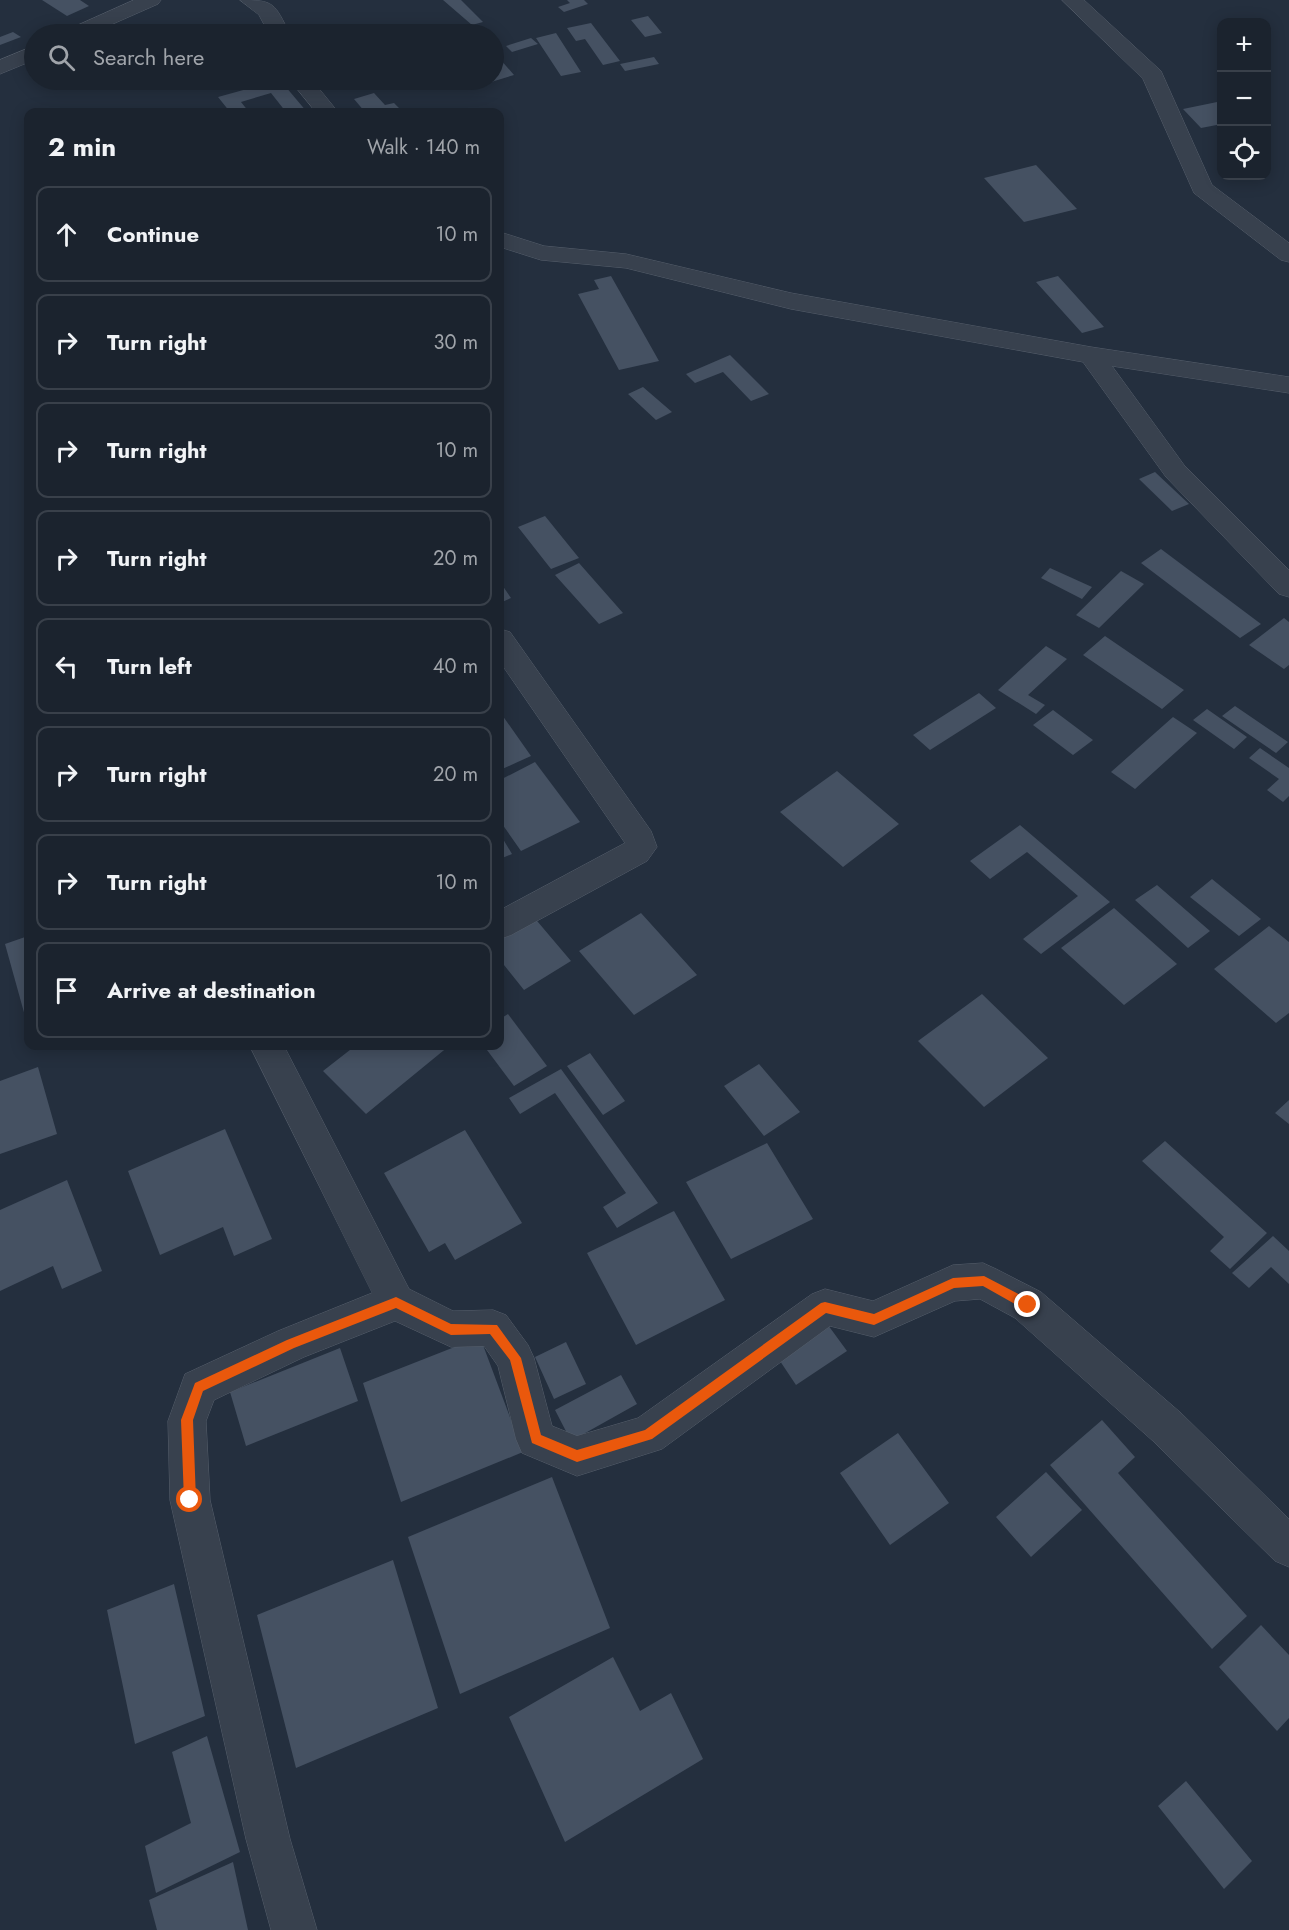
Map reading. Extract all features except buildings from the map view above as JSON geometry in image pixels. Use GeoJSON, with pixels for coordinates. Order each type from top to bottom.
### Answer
{"type":"FeatureCollection","features":[{"type":"Feature","properties":{"kind":"street"},"geometry":{"type":"LineString","coordinates":[[97,24],[151,0]]}},
{"type":"Feature","properties":{"kind":"street"},"geometry":{"type":"LineString","coordinates":[[250,0],[268,11],[274,24]]}},
{"type":"Feature","properties":{"kind":"street"},"geometry":{"type":"LineString","coordinates":[[1072,0],[1153,76],[1202,188],[1289,255]]}},
{"type":"Feature","properties":{"kind":"street"},"geometry":{"type":"LineString","coordinates":[[0,68],[24,57]]}},
{"type":"Feature","properties":{"kind":"street"},"geometry":{"type":"LineString","coordinates":[[309,90],[324,108]]}},
{"type":"Feature","properties":{"kind":"street"},"geometry":{"type":"LineString","coordinates":[[504,240],[542,253],[626,261],[791,301],[1091,356],[1289,385]]}},
{"type":"Feature","properties":{"kind":"street"},"geometry":{"type":"LineString","coordinates":[[1091,356],[1175,471],[1289,587]]}},
{"type":"Feature","properties":{"kind":"street"},"geometry":{"type":"LineString","coordinates":[[504,646],[640,840],[641,847],[636,852],[504,923]]}},
{"type":"Feature","properties":{"kind":"street"},"geometry":{"type":"LineString","coordinates":[[271,1050],[396,1302],[451,1329],[493,1328],[515,1358],[536,1438],[577,1456],[648,1435],[825,1307],[874,1319],[953,1283],[984,1281],[1028,1305],[1167,1427],[1289,1547]]}},
{"type":"Feature","properties":{"kind":"street"},"geometry":{"type":"LineString","coordinates":[[294,1930],[268,1839],[190,1500],[187,1420],[199,1387],[291,1344],[396,1302]]}},
{"type":"Feature","properties":{"kind":"route"},"geometry":{"type":"LineString","coordinates":[[190,1500],[187,1420],[199,1387],[291,1344],[396,1302],[451,1329],[493,1328],[515,1358],[536,1438],[577,1456],[648,1435],[825,1307],[874,1319],[953,1283],[984,1281],[1028,1305]]}}]}
